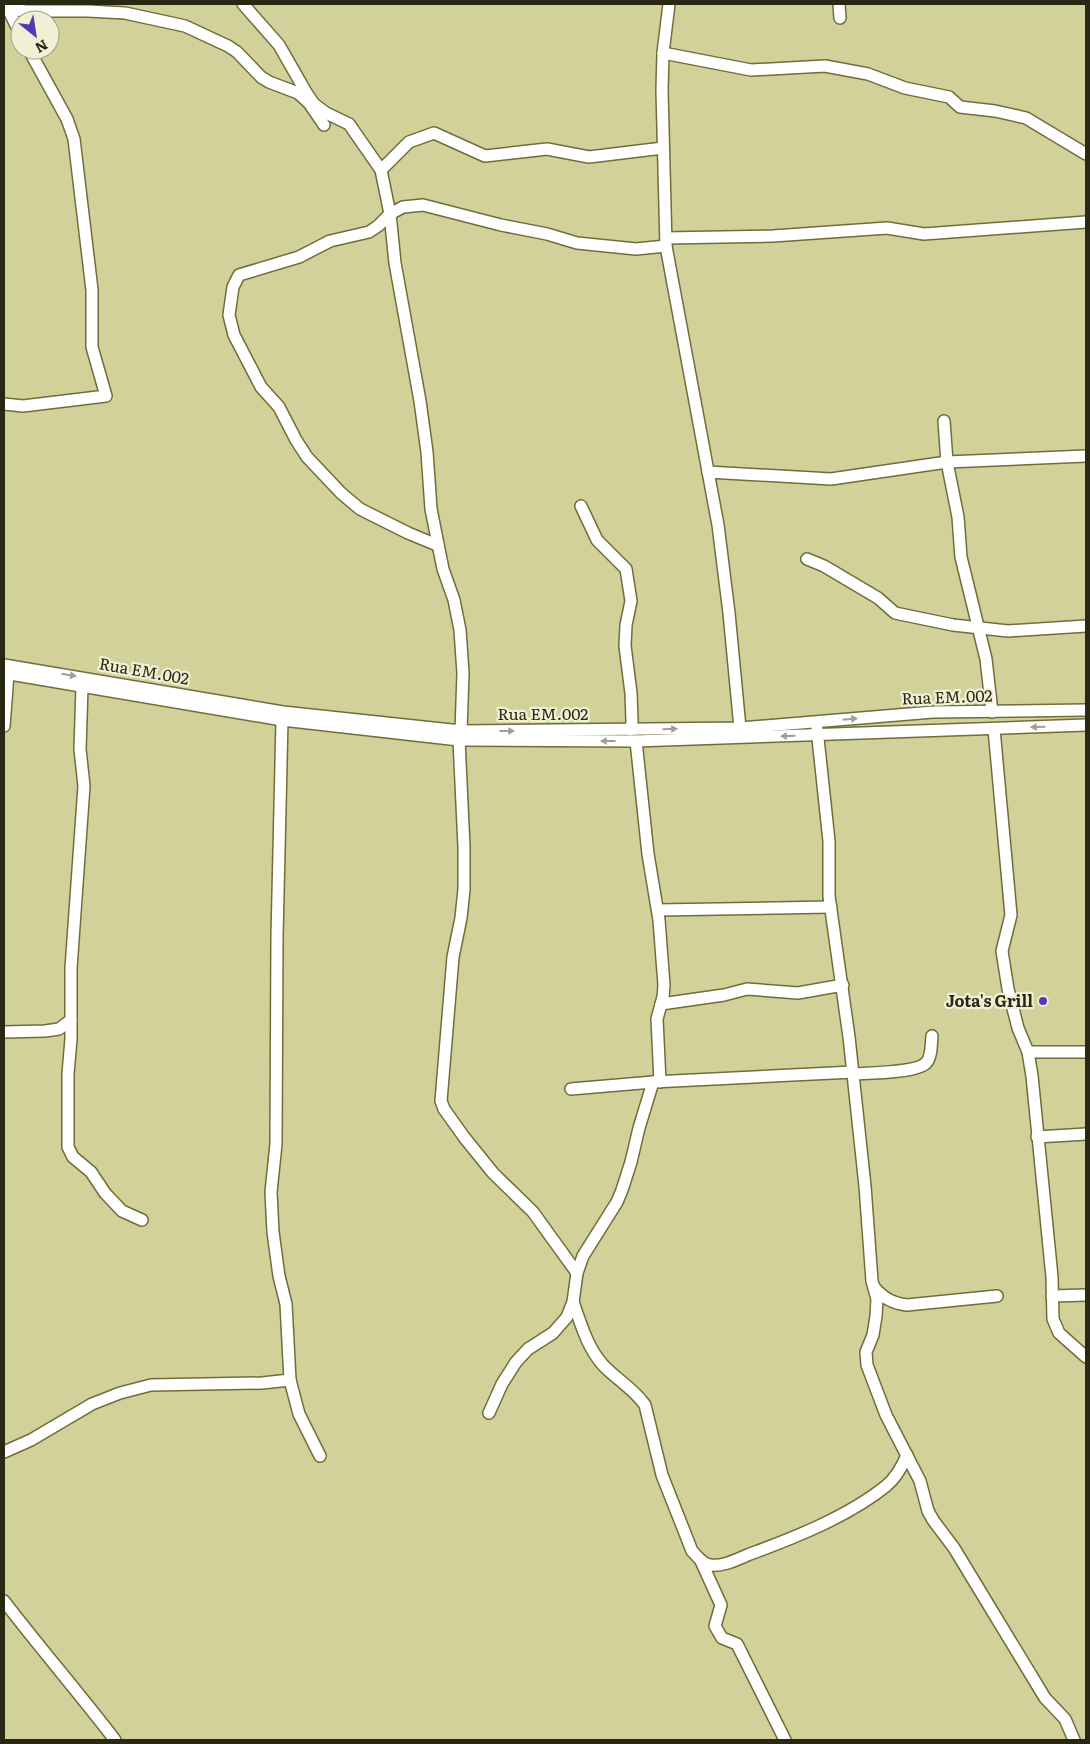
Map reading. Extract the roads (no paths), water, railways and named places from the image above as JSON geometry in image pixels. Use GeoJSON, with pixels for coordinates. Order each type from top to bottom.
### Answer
{"type":"FeatureCollection","features":[{"type":"Feature","properties":{"kind":"street"},"geometry":{"type":"LineString","coordinates":[[243,4],[279,45],[314,104],[326,113],[348,124],[381,170],[390,214],[395,263],[421,410],[427,452],[431,509],[437,545],[454,600],[460,630],[463,674],[460,736],[464,890],[452,965],[441,1101],[464,1137],[493,1173],[533,1212],[577,1273]]}},
{"type":"Feature","properties":{"kind":"street"},"geometry":{"type":"LineString","coordinates":[[669,4],[663,53],[662,90],[666,242],[718,525],[740,728]]}},
{"type":"Feature","properties":{"kind":"street"},"geometry":{"type":"LineString","coordinates":[[839,4],[840,18]]}},
{"type":"Feature","properties":{"kind":"street"},"geometry":{"type":"LineString","coordinates":[[6,8],[26,11],[125,13],[186,26],[237,52],[269,82],[298,93],[309,102],[324,125]]}},
{"type":"Feature","properties":{"kind":"street"},"geometry":{"type":"LineString","coordinates":[[663,53],[751,70],[825,66],[868,74],[905,88],[950,97],[960,107],[995,111],[1026,118],[1086,154]]}},
{"type":"Feature","properties":{"kind":"street"},"geometry":{"type":"LineString","coordinates":[[4,404],[23,406],[106,396],[92,346],[92,290],[74,139],[67,119],[35,60]]}},
{"type":"Feature","properties":{"kind":"street"},"geometry":{"type":"LineString","coordinates":[[381,170],[409,142],[434,133],[485,156],[547,149],[589,157],[663,148]]}},
{"type":"Feature","properties":{"kind":"street"},"geometry":{"type":"LineString","coordinates":[[437,545],[360,509],[320,471],[296,440],[278,407],[261,387],[234,335],[229,315],[233,287],[240,275],[298,257],[330,241],[369,232],[390,214],[403,207],[423,205],[441,208],[501,225],[547,234],[577,243],[636,249],[666,242],[886,228],[924,234],[1086,222]]}},
{"type":"Feature","properties":{"kind":"street"},"geometry":{"type":"LineString","coordinates":[[944,421],[947,462],[958,517],[960,557],[986,658],[992,712]]}},
{"type":"Feature","properties":{"kind":"street"},"geometry":{"type":"LineString","coordinates":[[708,472],[830,479],[947,462],[1086,456]]}},
{"type":"Feature","properties":{"kind":"street"},"geometry":{"type":"LineString","coordinates":[[581,506],[597,540],[626,569],[631,601],[626,625],[625,646],[631,693],[631,730]]}},
{"type":"Feature","properties":{"kind":"street"},"geometry":{"type":"LineString","coordinates":[[807,560],[824,566],[878,598],[895,613],[952,625],[1008,631],[1086,626]]}},
{"type":"Feature","properties":{"kind":"street"},"geometry":{"type":"LineString","coordinates":[[4,726],[5,671]]}},
{"type":"Feature","properties":{"kind":"street","name":"Rua EM.002"},"geometry":{"type":"LineString","coordinates":[[5,671],[460,736],[740,728],[933,712],[1086,710]]}},
{"type":"Feature","properties":{"kind":"street","name":"Rua EM.002"},"geometry":{"type":"LineString","coordinates":[[5,671],[82,687],[282,720],[460,736],[636,741],[1086,725]]}},
{"type":"Feature","properties":{"kind":"street"},"geometry":{"type":"LineString","coordinates":[[82,687],[80,749],[84,786],[71,968],[68,1147],[73,1157],[91,1172],[122,1211],[142,1220]]}},
{"type":"Feature","properties":{"kind":"street"},"geometry":{"type":"LineString","coordinates":[[282,720],[277,928],[276,1135],[271,1192],[279,1276],[286,1304],[290,1380],[299,1414],[320,1456]]}},
{"type":"Feature","properties":{"kind":"street"},"geometry":{"type":"LineString","coordinates":[[816,722],[829,841],[830,907],[843,985],[876,1299],[873,1335],[866,1352],[867,1365],[886,1415],[920,1481],[933,1520],[954,1548],[1045,1698],[1065,1719],[1074,1740]]}},
{"type":"Feature","properties":{"kind":"street"},"geometry":{"type":"LineString","coordinates":[[994,729],[1011,915],[1002,951],[1008,989],[1018,1028],[1028,1052],[1037,1115],[1037,1137],[1053,1320],[1059,1334],[1086,1357]]}},
{"type":"Feature","properties":{"kind":"street"},"geometry":{"type":"LineString","coordinates":[[489,1413],[502,1384],[516,1362],[528,1349],[552,1333],[567,1317],[573,1302],[577,1273],[583,1256],[622,1190],[631,1162],[638,1128],[657,1082],[657,1019],[664,985],[658,910],[648,854],[636,741]]}},
{"type":"Feature","properties":{"kind":"street"},"geometry":{"type":"LineString","coordinates":[[658,910],[830,907]]}},
{"type":"Feature","properties":{"kind":"street"},"geometry":{"type":"LineString","coordinates":[[661,1004],[724,995],[747,989],[798,993],[843,985]]}},
{"type":"Feature","properties":{"kind":"street"},"geometry":{"type":"LineString","coordinates":[[4,1032],[45,1032],[59,1029],[71,1020]]}},
{"type":"Feature","properties":{"kind":"street"},"geometry":{"type":"LineString","coordinates":[[571,1089],[657,1082],[895,1071],[918,1068],[927,1062],[931,1050],[932,1036]]}},
{"type":"Feature","properties":{"kind":"street"},"geometry":{"type":"LineString","coordinates":[[1028,1052],[1086,1052]]}},
{"type":"Feature","properties":{"kind":"street"},"geometry":{"type":"LineString","coordinates":[[1037,1137],[1086,1134]]}},
{"type":"Feature","properties":{"kind":"street"},"geometry":{"type":"LineString","coordinates":[[874,1287],[892,1303],[907,1305],[997,1296]]}},
{"type":"Feature","properties":{"kind":"street"},"geometry":{"type":"LineString","coordinates":[[1052,1296],[1086,1295]]}},
{"type":"Feature","properties":{"kind":"street"},"geometry":{"type":"LineString","coordinates":[[573,1302],[593,1352],[604,1366],[640,1398],[645,1406],[662,1476],[692,1551],[701,1561],[721,1605],[715,1626],[722,1638],[737,1644],[781,1740]]}},
{"type":"Feature","properties":{"kind":"street"},"geometry":{"type":"LineString","coordinates":[[4,1452],[31,1440],[92,1404],[120,1393],[151,1385],[262,1384],[290,1380]]}},
{"type":"Feature","properties":{"kind":"street"},"geometry":{"type":"LineString","coordinates":[[701,1561],[709,1565],[722,1564],[782,1542],[828,1521],[863,1502],[887,1486],[902,1466],[907,1455]]}},
{"type":"Feature","properties":{"kind":"street"},"geometry":{"type":"LineString","coordinates":[[4,1602],[115,1740]]}},
{"type":"Feature","properties":{"kind":"place","name":"Jota's Grill"},"geometry":{"type":"Point","coordinates":[1043,1001]}}]}
